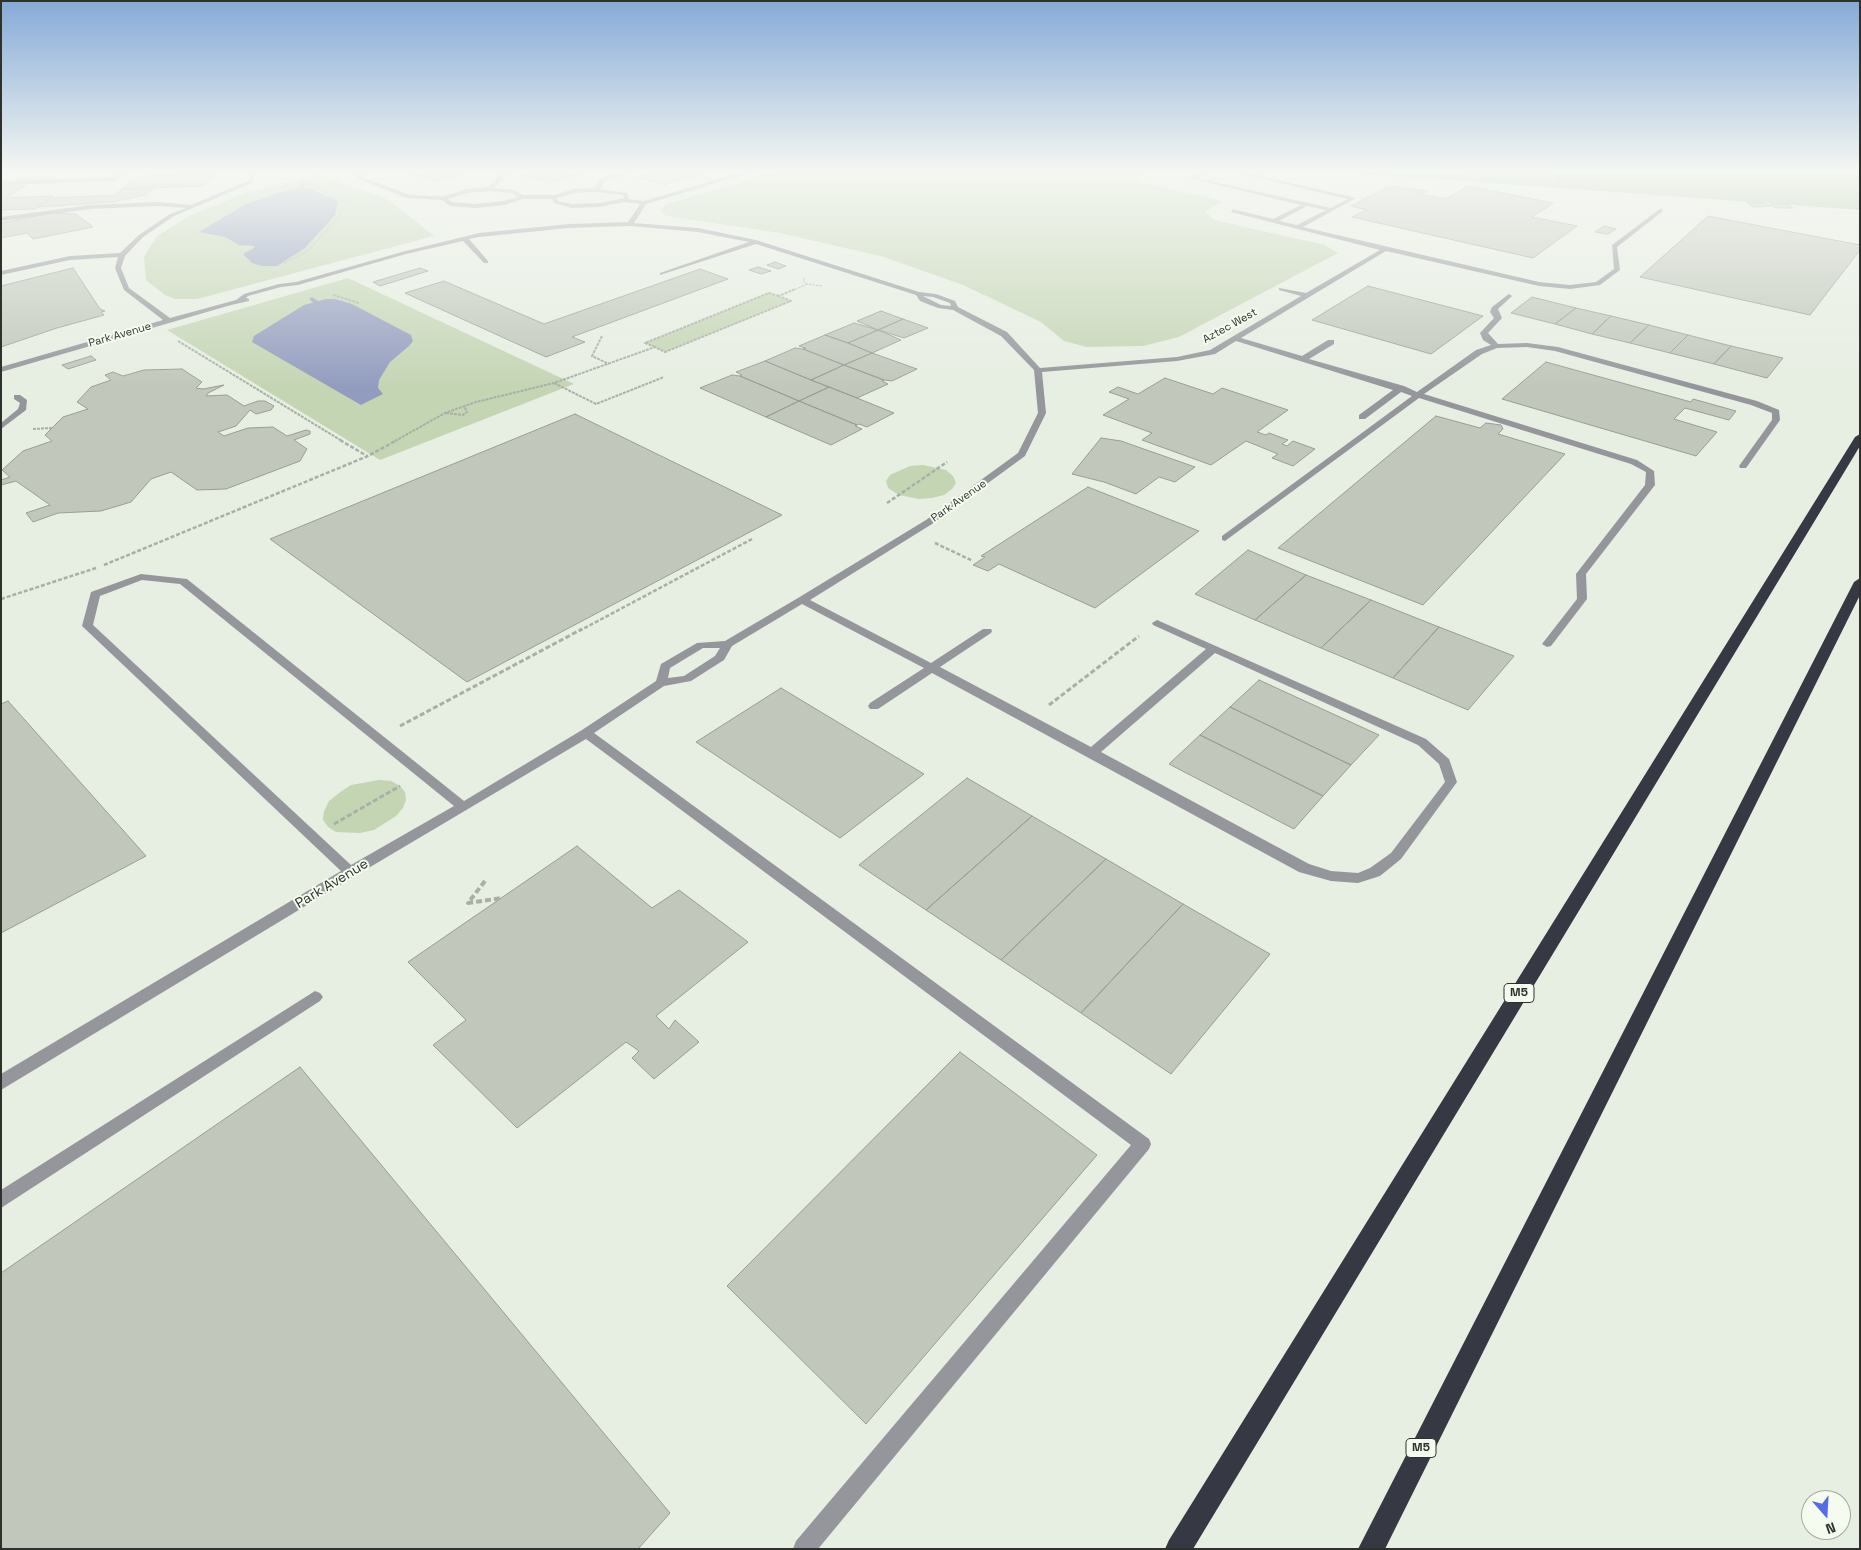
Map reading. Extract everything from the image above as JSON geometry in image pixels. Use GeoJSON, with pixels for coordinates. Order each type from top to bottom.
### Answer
{"type":"FeatureCollection","features":[{"type":"Feature","properties":{"kind":"highway","name":"M5"},"geometry":{"type":"LineString","coordinates":[[1178,1549],[1860,437]]}},
{"type":"Feature","properties":{"kind":"highway","name":"M5"},"geometry":{"type":"LineString","coordinates":[[1370,1549],[1860,582]]}},
{"type":"Feature","properties":{"kind":"street"},"geometry":{"type":"LineString","coordinates":[[135,242],[122,255],[118,268],[126,289],[169,321]]}},
{"type":"Feature","properties":{"kind":"street","name":"Park Avenue"},"geometry":{"type":"LineString","coordinates":[[1,370],[240,300],[253,300],[290,289],[296,284],[404,253],[450,242]]}},
{"type":"Feature","properties":{"kind":"street"},"geometry":{"type":"LineString","coordinates":[[468,242],[486,262]]}},
{"type":"Feature","properties":{"kind":"street"},"geometry":{"type":"LineString","coordinates":[[662,274],[755,242]]}},
{"type":"Feature","properties":{"kind":"street","name":"Park Avenue"},"geometry":{"type":"LineString","coordinates":[[662,683],[665,666],[701,645],[726,644],[802,600],[912,532],[1022,454],[1042,413],[1038,370],[1004,334],[955,308],[940,307],[922,300],[918,294],[757,242]]}},
{"type":"Feature","properties":{"kind":"street"},"geometry":{"type":"LineString","coordinates":[[1359,242],[1539,284],[1586,287],[1598,284],[1617,270],[1614,246],[1619,242]]}},
{"type":"Feature","properties":{"kind":"street","name":"Aztec West"},"geometry":{"type":"LineString","coordinates":[[1038,370],[1177,359],[1212,352],[1385,249]]}},
{"type":"Feature","properties":{"kind":"street"},"geometry":{"type":"LineString","coordinates":[[31,265],[42,260],[69,255]]}},
{"type":"Feature","properties":{"kind":"street"},"geometry":{"type":"LineString","coordinates":[[1,273],[70,258],[122,255]]}},
{"type":"Feature","properties":{"kind":"street"},"geometry":{"type":"LineString","coordinates":[[1282,289],[1305,295]]}},
{"type":"Feature","properties":{"kind":"street"},"geometry":{"type":"LineString","coordinates":[[1496,346],[1486,338],[1484,333],[1498,318],[1494,308],[1509,296]]}},
{"type":"Feature","properties":{"kind":"street"},"geometry":{"type":"LineString","coordinates":[[1235,338],[1401,388],[1634,462],[1650,472],[1650,485],[1581,574],[1582,599],[1547,644]]}},
{"type":"Feature","properties":{"kind":"street"},"geometry":{"type":"LineString","coordinates":[[1303,359],[1331,342]]}},
{"type":"Feature","properties":{"kind":"street"},"geometry":{"type":"LineString","coordinates":[[1225,538],[1419,394],[1479,352],[1496,346],[1527,345],[1555,349],[1754,403],[1776,412],[1776,420],[1743,466]]}},
{"type":"Feature","properties":{"kind":"street"},"geometry":{"type":"LineString","coordinates":[[1362,417],[1401,388]]}},
{"type":"Feature","properties":{"kind":"street"},"geometry":{"type":"LineString","coordinates":[[1,427],[22,410],[24,402],[17,396]]}},
{"type":"Feature","properties":{"kind":"street"},"geometry":{"type":"LineString","coordinates":[[350,872],[87,626],[95,594],[141,577],[183,581],[463,807]]}},
{"type":"Feature","properties":{"kind":"street"},"geometry":{"type":"LineString","coordinates":[[802,600],[1093,752],[1304,868],[1331,876],[1358,878],[1375,872],[1396,856],[1451,782],[1445,762],[1422,742],[1157,623]]}},
{"type":"Feature","properties":{"kind":"street"},"geometry":{"type":"LineString","coordinates":[[874,706],[987,630]]}},
{"type":"Feature","properties":{"kind":"street","name":"Park Avenue"},"geometry":{"type":"LineString","coordinates":[[1,1084],[350,872],[586,733],[662,683],[687,679],[696,674],[720,658],[726,644]]}},
{"type":"Feature","properties":{"kind":"street"},"geometry":{"type":"LineString","coordinates":[[1093,752],[1213,649]]}},
{"type":"Feature","properties":{"kind":"street"},"geometry":{"type":"LineString","coordinates":[[586,733],[1143,1144],[804,1549]]}},
{"type":"Feature","properties":{"kind":"street"},"geometry":{"type":"LineString","coordinates":[[1,1200],[316,997]]}},
{"type":"Feature","properties":{"kind":"path"},"geometry":{"type":"LineString","coordinates":[[283,264],[308,251],[316,242]]}},
{"type":"Feature","properties":{"kind":"path"},"geometry":{"type":"LineString","coordinates":[[779,296],[807,284]]}},
{"type":"Feature","properties":{"kind":"path"},"geometry":{"type":"LineString","coordinates":[[769,293],[779,296],[791,301],[665,352],[645,343],[769,293]]}},
{"type":"Feature","properties":{"kind":"path"},"geometry":{"type":"LineString","coordinates":[[154,325],[368,456]]}},
{"type":"Feature","properties":{"kind":"path"},"geometry":{"type":"LineString","coordinates":[[602,336],[592,356],[609,364]]}},
{"type":"Feature","properties":{"kind":"path"},"geometry":{"type":"LineString","coordinates":[[1,599],[100,567],[368,456],[446,413],[464,406],[508,393],[554,383],[655,347]]}},
{"type":"Feature","properties":{"kind":"path"},"geometry":{"type":"LineString","coordinates":[[554,383],[596,404],[664,377]]}},
{"type":"Feature","properties":{"kind":"path"},"geometry":{"type":"LineString","coordinates":[[446,413],[463,415],[467,412],[464,406]]}},
{"type":"Feature","properties":{"kind":"path"},"geometry":{"type":"LineString","coordinates":[[888,503],[946,462]]}},
{"type":"Feature","properties":{"kind":"path"},"geometry":{"type":"LineString","coordinates":[[912,532],[973,560]]}},
{"type":"Feature","properties":{"kind":"path"},"geometry":{"type":"LineString","coordinates":[[377,738],[752,539]]}},
{"type":"Feature","properties":{"kind":"path"},"geometry":{"type":"LineString","coordinates":[[1030,719],[1157,623]]}},
{"type":"Feature","properties":{"kind":"path"},"geometry":{"type":"LineString","coordinates":[[312,836],[422,773]]}},
{"type":"Feature","properties":{"kind":"path"},"geometry":{"type":"LineString","coordinates":[[485,881],[468,903],[502,898]]}},
{"type":"Feature","properties":{"kind":"green space"},"geometry":{"type":"Polygon","coordinates":[[[153,242],[410,242],[197,299],[175,299],[165,295],[146,280],[144,257],[153,242]]]}},
{"type":"Feature","properties":{"kind":"green space"},"geometry":{"type":"Polygon","coordinates":[[[820,242],[1313,242],[1325,245],[1338,253],[1179,337],[1143,346],[1087,347],[1064,341],[1041,322],[963,285],[884,257],[820,242]]]}},
{"type":"Feature","properties":{"kind":"green space"},"geometry":{"type":"Polygon","coordinates":[[[348,278],[574,384],[380,460],[167,330],[348,278]]]}},
{"type":"Feature","properties":{"kind":"green space"},"geometry":{"type":"Polygon","coordinates":[[[769,293],[791,301],[665,352],[645,343],[769,293]]]}},
{"type":"Feature","properties":{"kind":"green space"},"geometry":{"type":"Polygon","coordinates":[[[923,465],[946,470],[953,476],[956,483],[952,489],[944,495],[919,499],[899,495],[888,488],[886,481],[890,475],[910,466],[923,465]]]}},
{"type":"Feature","properties":{"kind":"green space"},"geometry":{"type":"Polygon","coordinates":[[[379,780],[391,781],[400,786],[405,792],[406,800],[403,808],[396,816],[374,830],[360,833],[336,832],[328,827],[323,820],[324,811],[329,801],[351,785],[379,780]]]}},
{"type":"Feature","properties":{"kind":"water"},"geometry":{"type":"Polygon","coordinates":[[[234,242],[310,242],[305,248],[277,266],[262,266],[252,263],[243,254],[254,248],[254,246],[239,245],[234,242]]]}},
{"type":"Feature","properties":{"kind":"water"},"geometry":{"type":"Polygon","coordinates":[[[326,299],[335,299],[352,304],[411,335],[413,341],[390,362],[379,380],[378,388],[383,394],[361,405],[252,342],[254,336],[304,305],[326,299]]]}},
{"type":"Feature","properties":{"kind":"building"},"geometry":{"type":"Polygon","coordinates":[[[1464,242],[1555,242],[1533,258],[1464,242]]]}},
{"type":"Feature","properties":{"kind":"building"},"geometry":{"type":"Polygon","coordinates":[[[1679,242],[1846,242],[1860,245],[1860,250],[1810,315],[1640,277],[1679,242]]]}},
{"type":"Feature","properties":{"kind":"building"},"geometry":{"type":"Polygon","coordinates":[[[775,262],[786,266],[778,269],[767,265],[775,262]]]}},
{"type":"Feature","properties":{"kind":"building"},"geometry":{"type":"Polygon","coordinates":[[[758,267],[771,271],[761,274],[749,270],[758,267]]]}},
{"type":"Feature","properties":{"kind":"building"},"geometry":{"type":"Polygon","coordinates":[[[73,268],[100,309],[105,311],[101,312],[104,315],[57,328],[1,347],[1,286],[73,268]]]}},
{"type":"Feature","properties":{"kind":"building"},"geometry":{"type":"Polygon","coordinates":[[[420,268],[428,271],[380,286],[373,282],[420,268]]]}},
{"type":"Feature","properties":{"kind":"building"},"geometry":{"type":"Polygon","coordinates":[[[700,269],[728,279],[572,337],[585,342],[546,357],[405,293],[444,281],[544,324],[700,269]]]}},
{"type":"Feature","properties":{"kind":"building"},"geometry":{"type":"Polygon","coordinates":[[[1368,286],[1483,316],[1431,354],[1312,320],[1368,286]]]}},
{"type":"Feature","properties":{"kind":"building"},"geometry":{"type":"Polygon","coordinates":[[[1532,297],[1576,308],[1555,324],[1511,313],[1532,297]]]}},
{"type":"Feature","properties":{"kind":"building"},"geometry":{"type":"Polygon","coordinates":[[[1576,308],[1611,316],[1592,334],[1555,324],[1576,308]]]}},
{"type":"Feature","properties":{"kind":"building"},"geometry":{"type":"Polygon","coordinates":[[[881,311],[903,319],[878,330],[857,321],[881,311]]]}},
{"type":"Feature","properties":{"kind":"building"},"geometry":{"type":"Polygon","coordinates":[[[1611,316],[1649,325],[1630,343],[1592,334],[1611,316]]]}},
{"type":"Feature","properties":{"kind":"building"},"geometry":{"type":"Polygon","coordinates":[[[903,319],[928,328],[904,338],[878,330],[903,319]]]}},
{"type":"Feature","properties":{"kind":"building"},"geometry":{"type":"Polygon","coordinates":[[[854,323],[878,330],[848,343],[825,335],[854,323]]]}},
{"type":"Feature","properties":{"kind":"building"},"geometry":{"type":"Polygon","coordinates":[[[1649,325],[1688,335],[1670,353],[1630,343],[1649,325]]]}},
{"type":"Feature","properties":{"kind":"building"},"geometry":{"type":"Polygon","coordinates":[[[878,330],[901,340],[872,353],[848,343],[878,330]]]}},
{"type":"Feature","properties":{"kind":"building"},"geometry":{"type":"Polygon","coordinates":[[[825,335],[872,353],[844,365],[799,346],[825,335]]]}},
{"type":"Feature","properties":{"kind":"building"},"geometry":{"type":"Polygon","coordinates":[[[1688,335],[1731,346],[1714,364],[1670,353],[1688,335]]]}},
{"type":"Feature","properties":{"kind":"building"},"geometry":{"type":"Polygon","coordinates":[[[1731,346],[1783,358],[1767,378],[1714,364],[1731,346]]]}},
{"type":"Feature","properties":{"kind":"building"},"geometry":{"type":"Polygon","coordinates":[[[795,348],[803,349],[844,365],[811,380],[765,361],[795,348]]]}},
{"type":"Feature","properties":{"kind":"building"},"geometry":{"type":"Polygon","coordinates":[[[872,353],[917,369],[892,381],[884,380],[844,365],[872,353]]]}},
{"type":"Feature","properties":{"kind":"building"},"geometry":{"type":"Polygon","coordinates":[[[91,356],[96,360],[68,369],[62,365],[91,356]]]}},
{"type":"Feature","properties":{"kind":"building"},"geometry":{"type":"Polygon","coordinates":[[[765,361],[829,387],[799,401],[740,376],[742,375],[736,372],[765,361]]]}},
{"type":"Feature","properties":{"kind":"building"},"geometry":{"type":"Polygon","coordinates":[[[1546,362],[1691,402],[1693,399],[1736,411],[1729,420],[1685,408],[1674,419],[1717,432],[1696,456],[1502,399],[1546,362]]]}},
{"type":"Feature","properties":{"kind":"building"},"geometry":{"type":"Polygon","coordinates":[[[844,365],[884,380],[882,381],[888,384],[857,398],[811,380],[844,365]]]}},
{"type":"Feature","properties":{"kind":"building"},"geometry":{"type":"Polygon","coordinates":[[[182,369],[202,382],[196,388],[203,389],[224,385],[208,393],[206,396],[227,395],[244,406],[258,401],[265,401],[274,406],[271,410],[256,414],[250,410],[236,426],[218,432],[224,436],[248,428],[273,427],[287,436],[306,430],[310,431],[310,434],[294,440],[307,449],[300,461],[226,489],[197,490],[171,472],[151,479],[131,502],[101,511],[58,513],[33,522],[26,513],[50,505],[16,481],[1,485],[1,480],[10,477],[2,470],[23,451],[52,441],[45,435],[63,417],[88,409],[77,402],[91,387],[111,380],[105,375],[113,372],[123,376],[144,370],[182,369]]]}},
{"type":"Feature","properties":{"kind":"building"},"geometry":{"type":"Polygon","coordinates":[[[732,375],[740,376],[799,401],[766,417],[700,388],[732,375]]]}},
{"type":"Feature","properties":{"kind":"building"},"geometry":{"type":"Polygon","coordinates":[[[1165,378],[1213,394],[1222,388],[1288,410],[1257,432],[1266,435],[1269,433],[1288,440],[1282,444],[1287,446],[1293,441],[1315,449],[1293,466],[1272,458],[1278,454],[1246,441],[1211,465],[1142,440],[1152,433],[1103,415],[1129,399],[1109,392],[1118,387],[1138,394],[1165,378]]]}},
{"type":"Feature","properties":{"kind":"building"},"geometry":{"type":"Polygon","coordinates":[[[829,387],[894,413],[867,427],[857,425],[799,401],[829,387]]]}},
{"type":"Feature","properties":{"kind":"building"},"geometry":{"type":"Polygon","coordinates":[[[799,401],[857,425],[855,426],[862,429],[831,445],[766,417],[799,401]]]}},
{"type":"Feature","properties":{"kind":"building"},"geometry":{"type":"Polygon","coordinates":[[[575,414],[782,515],[467,682],[270,539],[575,414]]]}},
{"type":"Feature","properties":{"kind":"building"},"geometry":{"type":"Polygon","coordinates":[[[1436,416],[1480,428],[1486,423],[1501,425],[1503,429],[1498,434],[1565,454],[1423,605],[1278,548],[1436,416]]]}},
{"type":"Feature","properties":{"kind":"building"},"geometry":{"type":"Polygon","coordinates":[[[1101,438],[1121,441],[1195,467],[1175,482],[1159,477],[1136,494],[1104,482],[1072,474],[1101,438]]]}},
{"type":"Feature","properties":{"kind":"building"},"geometry":{"type":"Polygon","coordinates":[[[1088,487],[1199,531],[1095,608],[999,564],[988,571],[973,565],[985,557],[981,556],[1088,487]]]}},
{"type":"Feature","properties":{"kind":"building"},"geometry":{"type":"Polygon","coordinates":[[[1248,550],[1306,575],[1255,620],[1195,594],[1248,550]]]}},
{"type":"Feature","properties":{"kind":"building"},"geometry":{"type":"Polygon","coordinates":[[[1306,575],[1371,600],[1321,648],[1255,620],[1306,575]]]}},
{"type":"Feature","properties":{"kind":"building"},"geometry":{"type":"Polygon","coordinates":[[[1371,600],[1439,627],[1393,678],[1321,648],[1371,600]]]}},
{"type":"Feature","properties":{"kind":"building"},"geometry":{"type":"Polygon","coordinates":[[[1439,627],[1514,656],[1468,710],[1393,678],[1439,627]]]}},
{"type":"Feature","properties":{"kind":"building"},"geometry":{"type":"Polygon","coordinates":[[[1259,680],[1379,735],[1351,765],[1230,707],[1259,680]]]}},
{"type":"Feature","properties":{"kind":"building"},"geometry":{"type":"Polygon","coordinates":[[[781,688],[924,774],[840,838],[696,742],[781,688]]]}},
{"type":"Feature","properties":{"kind":"building"},"geometry":{"type":"Polygon","coordinates":[[[8,701],[146,856],[1,933],[1,704],[8,701]]]}},
{"type":"Feature","properties":{"kind":"building"},"geometry":{"type":"Polygon","coordinates":[[[1230,707],[1351,765],[1323,796],[1200,735],[1230,707]]]}},
{"type":"Feature","properties":{"kind":"building"},"geometry":{"type":"Polygon","coordinates":[[[1200,735],[1323,796],[1294,829],[1169,764],[1200,735]]]}},
{"type":"Feature","properties":{"kind":"building"},"geometry":{"type":"Polygon","coordinates":[[[967,778],[1032,816],[926,910],[859,865],[967,778]]]}},
{"type":"Feature","properties":{"kind":"building"},"geometry":{"type":"Polygon","coordinates":[[[1032,816],[1106,859],[1001,960],[926,910],[1032,816]]]}},
{"type":"Feature","properties":{"kind":"building"},"geometry":{"type":"Polygon","coordinates":[[[577,846],[652,908],[679,890],[748,942],[656,1016],[669,1029],[675,1020],[699,1042],[654,1079],[632,1058],[639,1051],[626,1042],[517,1128],[433,1045],[466,1020],[408,962],[577,846]]]}},
{"type":"Feature","properties":{"kind":"building"},"geometry":{"type":"Polygon","coordinates":[[[1106,859],[1183,904],[1081,1013],[1001,960],[1106,859]]]}},
{"type":"Feature","properties":{"kind":"building"},"geometry":{"type":"Polygon","coordinates":[[[1183,904],[1270,954],[1171,1074],[1081,1013],[1183,904]]]}},
{"type":"Feature","properties":{"kind":"building"},"geometry":{"type":"Polygon","coordinates":[[[960,1052],[1097,1155],[866,1424],[727,1286],[960,1052]]]}},
{"type":"Feature","properties":{"kind":"building"},"geometry":{"type":"Polygon","coordinates":[[[300,1067],[670,1513],[638,1549],[1,1549],[1,1273],[300,1067]]]}},
{"type":"Feature","properties":{"kind":"waterway"},"geometry":{"type":"LineString","coordinates":[[312,299],[316,302]]}}]}
